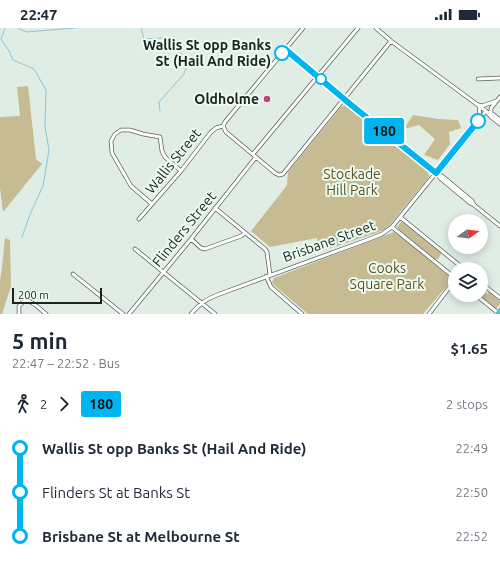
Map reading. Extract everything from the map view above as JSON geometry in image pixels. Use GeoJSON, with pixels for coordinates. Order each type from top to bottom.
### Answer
{"type":"FeatureCollection","features":[{"type":"Feature","properties":{"kind":"street","name":"Wallis Street"},"geometry":{"type":"LineString","coordinates":[[139,219],[212,132],[216,128],[223,126],[229,116],[303,28]]}},
{"type":"Feature","properties":{"kind":"street","name":"Flinders Street"},"geometry":{"type":"LineString","coordinates":[[129,314],[191,239],[254,156],[358,28]]}},
{"type":"Feature","properties":{"kind":"street"},"geometry":{"type":"LineString","coordinates":[[376,28],[479,105],[500,124]]}},
{"type":"Feature","properties":{"kind":"street"},"geometry":{"type":"LineString","coordinates":[[223,126],[226,132],[275,173],[279,175],[283,174],[391,40]]}},
{"type":"Feature","properties":{"kind":"street"},"geometry":{"type":"LineString","coordinates":[[285,49],[356,109],[436,173],[442,176],[500,226]]}},
{"type":"Feature","properties":{"kind":"street"},"geometry":{"type":"LineString","coordinates":[[478,79],[500,78]]}},
{"type":"Feature","properties":{"kind":"street"},"geometry":{"type":"LineString","coordinates":[[491,113],[491,108],[500,97]]}},
{"type":"Feature","properties":{"kind":"street"},"geometry":{"type":"LineString","coordinates":[[479,105],[482,106],[496,101]]}},
{"type":"Feature","properties":{"kind":"street"},"geometry":{"type":"LineString","coordinates":[[479,105],[480,118]]}},
{"type":"Feature","properties":{"kind":"street"},"geometry":{"type":"LineString","coordinates":[[486,111],[500,120]]}},
{"type":"Feature","properties":{"kind":"street","name":"Brisbane Street"},"geometry":{"type":"LineString","coordinates":[[191,314],[201,304],[217,294],[382,234],[392,227],[486,111]]}},
{"type":"Feature","properties":{"kind":"street"},"geometry":{"type":"LineString","coordinates":[[152,204],[131,186],[112,153],[111,141],[115,134],[121,130],[130,130],[160,137],[164,157],[180,171]]}},
{"type":"Feature","properties":{"kind":"street"},"geometry":{"type":"LineString","coordinates":[[214,208],[265,248],[267,252],[270,275]]}},
{"type":"Feature","properties":{"kind":"street"},"geometry":{"type":"LineString","coordinates":[[400,217],[455,262]]}},
{"type":"Feature","properties":{"kind":"street"},"geometry":{"type":"LineString","coordinates":[[392,227],[448,273]]}},
{"type":"Feature","properties":{"kind":"street"},"geometry":{"type":"LineString","coordinates":[[191,239],[201,248],[205,249],[241,236],[245,233]]}},
{"type":"Feature","properties":{"kind":"street"},"geometry":{"type":"LineString","coordinates":[[135,249],[215,314]]}},
{"type":"Feature","properties":{"kind":"street"},"geometry":{"type":"LineString","coordinates":[[73,274],[123,314]]}},
{"type":"Feature","properties":{"kind":"street"},"geometry":{"type":"LineString","coordinates":[[266,276],[271,287],[302,314]]}},
{"type":"Feature","properties":{"kind":"street"},"geometry":{"type":"LineString","coordinates":[[430,314],[448,289]]}},
{"type":"Feature","properties":{"kind":"street"},"geometry":{"type":"LineString","coordinates":[[488,289],[500,298]]}},
{"type":"Feature","properties":{"kind":"street"},"geometry":{"type":"LineString","coordinates":[[19,314],[20,306],[25,300],[30,301],[46,314]]}},
{"type":"Feature","properties":{"kind":"street"},"geometry":{"type":"LineString","coordinates":[[484,302],[498,314]]}},
{"type":"Feature","properties":{"kind":"green space"},"geometry":{"type":"Polygon","coordinates":[[[28,86],[36,159],[42,164],[3,212],[0,188],[0,117],[20,116],[17,87],[28,86]]]}},
{"type":"Feature","properties":{"kind":"green space","name":"Stockade Hill Park"},"geometry":{"type":"Polygon","coordinates":[[[343,106],[348,106],[428,172],[428,178],[389,226],[384,230],[319,252],[317,238],[270,247],[251,231],[287,185],[288,172],[343,106]]]}},
{"type":"Feature","properties":{"kind":"green space"},"geometry":{"type":"Polygon","coordinates":[[[413,115],[438,119],[458,120],[461,128],[449,132],[450,144],[438,160],[424,155],[435,139],[419,125],[404,129],[413,115]]]}},
{"type":"Feature","properties":{"kind":"green space"},"geometry":{"type":"Polygon","coordinates":[[[401,222],[441,252],[438,259],[435,259],[398,229],[397,227],[401,222]]]}},
{"type":"Feature","properties":{"kind":"green space","name":"Cooks Square Park"},"geometry":{"type":"Polygon","coordinates":[[[394,232],[400,235],[448,275],[448,285],[423,314],[308,314],[274,285],[272,282],[274,278],[394,232]]]}},
{"type":"Feature","properties":{"kind":"green space"},"geometry":{"type":"Polygon","coordinates":[[[5,238],[10,240],[11,286],[2,314],[0,314],[0,280],[5,238]]]}},
{"type":"Feature","properties":{"kind":"green space"},"geometry":{"type":"Polygon","coordinates":[[[489,291],[500,301],[500,304],[496,309],[487,302],[489,291]]]}},
{"type":"Feature","properties":{"kind":"waterway"},"geometry":{"type":"LineString","coordinates":[[5,28],[1,39],[13,60],[34,69],[46,90],[45,127],[49,150],[43,186],[22,237]]}},
{"type":"Feature","properties":{"kind":"waterway"},"geometry":{"type":"LineString","coordinates":[[18,28],[26,32],[75,28]]}},
{"type":"Feature","properties":{"kind":"waterway"},"geometry":{"type":"LineString","coordinates":[[141,28],[144,39],[161,38],[174,43],[188,60],[184,74],[159,102],[160,111]]}},
{"type":"Feature","properties":{"kind":"bus line","name":"180"},"geometry":{"type":"LineString","coordinates":[[282,53],[285,49],[350,104],[436,173],[478,121]]}},
{"type":"Feature","properties":{"kind":"place","name":"Wallis St opp Banks St (Hail And Ride)"},"geometry":{"type":"Point","coordinates":[282,53]}},
{"type":"Feature","properties":{"kind":"place","name":"Oldholme"},"geometry":{"type":"Point","coordinates":[267,99]}}]}
